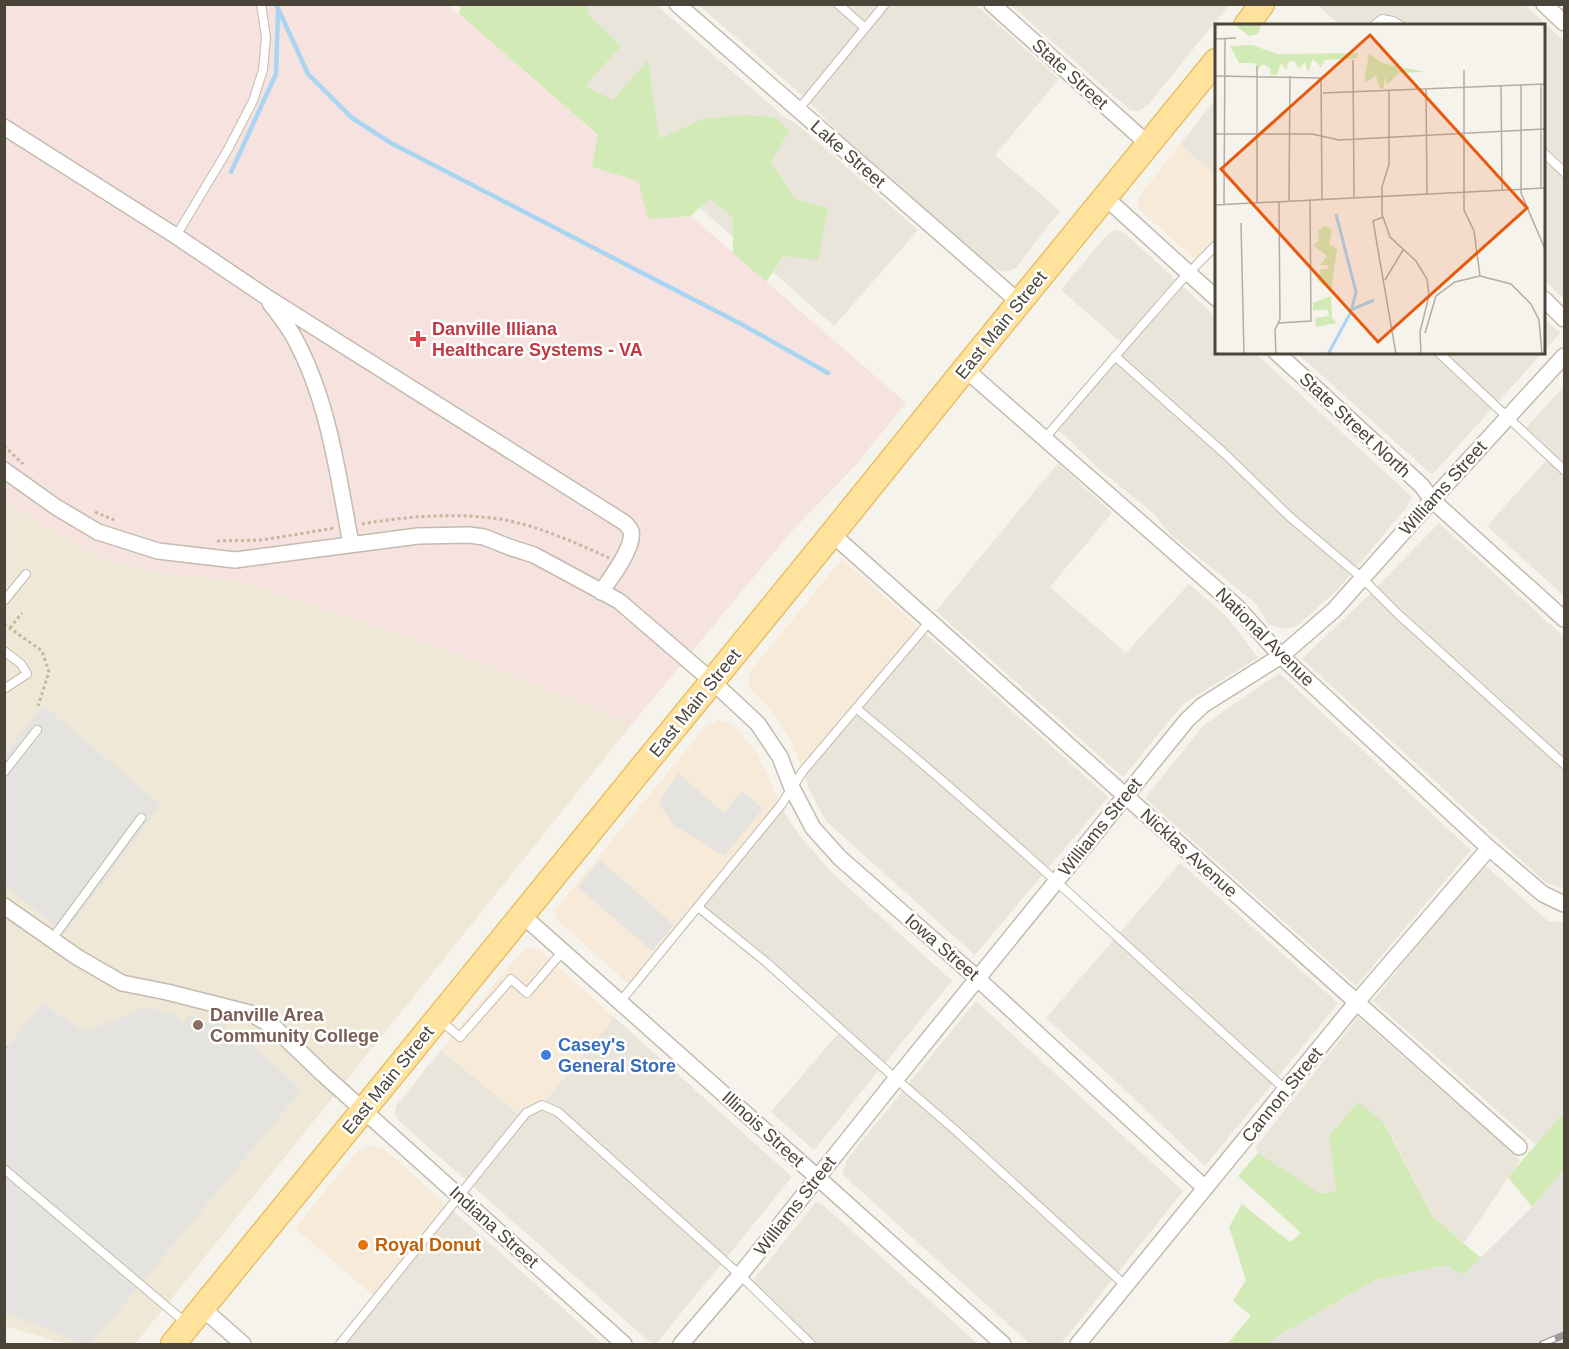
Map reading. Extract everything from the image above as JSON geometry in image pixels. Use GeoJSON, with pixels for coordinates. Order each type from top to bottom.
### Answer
{"type":"FeatureCollection","features":[{"type":"Feature","properties":{"kind":"main road"},"geometry":{"type":"LineString","coordinates":[[1247,24],[1262,4]]}},
{"type":"Feature","properties":{"kind":"main road","name":"East Main Street"},"geometry":{"type":"LineString","coordinates":[[173,1344],[1215,62]]}},
{"type":"Feature","properties":{"kind":"street","name":"Lake Street"},"geometry":{"type":"LineString","coordinates":[[677,4],[1019,302]]}},
{"type":"Feature","properties":{"kind":"street","name":"State Street"},"geometry":{"type":"LineString","coordinates":[[992,4],[1148,144]]}},
{"type":"Feature","properties":{"kind":"street"},"geometry":{"type":"LineString","coordinates":[[1544,4],[1564,23]]}},
{"type":"Feature","properties":{"kind":"street"},"geometry":{"type":"LineString","coordinates":[[4,127],[176,236],[265,296],[625,523],[631,531],[630,543],[620,564],[601,592]]}},
{"type":"Feature","properties":{"kind":"street"},"geometry":{"type":"LineString","coordinates":[[1106,198],[1215,297]]}},
{"type":"Feature","properties":{"kind":"street"},"geometry":{"type":"LineString","coordinates":[[265,296],[296,340],[318,390],[337,467],[351,544]]}},
{"type":"Feature","properties":{"kind":"street"},"geometry":{"type":"LineString","coordinates":[[1545,300],[1564,318]]}},
{"type":"Feature","properties":{"kind":"street","name":"State Street North"},"geometry":{"type":"LineString","coordinates":[[1278,354],[1422,486],[1432,500],[1564,619]]}},
{"type":"Feature","properties":{"kind":"street","name":"Williams Street"},"geometry":{"type":"LineString","coordinates":[[681,1344],[740,1275],[1187,720],[1203,705],[1281,657],[1335,610],[1564,356]]}},
{"type":"Feature","properties":{"kind":"street","name":"National Avenue"},"geometry":{"type":"LineString","coordinates":[[965,369],[1237,607],[1281,657],[1489,848],[1543,894],[1564,904]]}},
{"type":"Feature","properties":{"kind":"street","name":"Iowa Street"},"geometry":{"type":"LineString","coordinates":[[4,470],[56,507],[98,532],[158,551],[235,560],[418,536],[469,535],[484,537],[534,555],[619,601],[758,724],[780,757],[792,788],[813,828],[840,858],[978,979],[1205,1188]]}},
{"type":"Feature","properties":{"kind":"street","name":"Nicklas Avenue"},"geometry":{"type":"LineString","coordinates":[[832,534],[1519,1147]]}},
{"type":"Feature","properties":{"kind":"street","name":"Cannon Street"},"geometry":{"type":"LineString","coordinates":[[1078,1344],[1356,1003],[1489,848]]}},
{"type":"Feature","properties":{"kind":"street","name":"Indiana Street"},"geometry":{"type":"LineString","coordinates":[[4,906],[77,957],[122,984],[166,992],[250,1013],[274,1027],[624,1344]]}},
{"type":"Feature","properties":{"kind":"street","name":"Illinois Street"},"geometry":{"type":"LineString","coordinates":[[522,915],[1003,1344]]}},
{"type":"Feature","properties":{"kind":"street"},"geometry":{"type":"LineString","coordinates":[[195,1317],[243,1344]]}},
{"type":"Feature","properties":{"kind":"lane"},"geometry":{"type":"LineString","coordinates":[[176,236],[227,151],[253,101],[263,70],[266,37],[261,4]]}},
{"type":"Feature","properties":{"kind":"lane"},"geometry":{"type":"LineString","coordinates":[[838,4],[866,28]]}},
{"type":"Feature","properties":{"kind":"lane"},"geometry":{"type":"LineString","coordinates":[[798,110],[885,4]]}},
{"type":"Feature","properties":{"kind":"lane"},"geometry":{"type":"LineString","coordinates":[[1376,24],[1382,19],[1398,24]]}},
{"type":"Feature","properties":{"kind":"lane"},"geometry":{"type":"LineString","coordinates":[[1545,154],[1564,172]]}},
{"type":"Feature","properties":{"kind":"lane"},"geometry":{"type":"LineString","coordinates":[[1045,438],[1115,356],[1215,246]]}},
{"type":"Feature","properties":{"kind":"lane"},"geometry":{"type":"LineString","coordinates":[[1440,354],[1564,470]]}},
{"type":"Feature","properties":{"kind":"lane"},"geometry":{"type":"LineString","coordinates":[[1115,356],[1225,454],[1290,517],[1362,578],[1398,614],[1564,764]]}},
{"type":"Feature","properties":{"kind":"lane"},"geometry":{"type":"LineString","coordinates":[[4,601],[26,573]]}},
{"type":"Feature","properties":{"kind":"lane"},"geometry":{"type":"LineString","coordinates":[[620,1002],[782,805],[803,771],[930,621]]}},
{"type":"Feature","properties":{"kind":"lane"},"geometry":{"type":"LineString","coordinates":[[4,651],[21,664],[27,674],[4,689]]}},
{"type":"Feature","properties":{"kind":"lane"},"geometry":{"type":"LineString","coordinates":[[857,709],[924,763],[1057,881],[1286,1090]]}},
{"type":"Feature","properties":{"kind":"lane"},"geometry":{"type":"LineString","coordinates":[[4,772],[37,730]]}},
{"type":"Feature","properties":{"kind":"lane"},"geometry":{"type":"LineString","coordinates":[[52,939],[141,818]]}},
{"type":"Feature","properties":{"kind":"lane"},"geometry":{"type":"LineString","coordinates":[[698,907],[766,962],[1126,1286]]}},
{"type":"Feature","properties":{"kind":"lane"},"geometry":{"type":"LineString","coordinates":[[437,1018],[460,1037],[511,979],[527,993],[562,951]]}},
{"type":"Feature","properties":{"kind":"lane"},"geometry":{"type":"LineString","coordinates":[[340,1344],[526,1113],[542,1105],[558,1112],[740,1275],[812,1344]]}},
{"type":"Feature","properties":{"kind":"lane"},"geometry":{"type":"LineString","coordinates":[[4,1169],[195,1317]]}},
{"type":"Feature","properties":{"kind":"path"},"geometry":{"type":"LineString","coordinates":[[4,446],[28,468]]}},
{"type":"Feature","properties":{"kind":"path"},"geometry":{"type":"LineString","coordinates":[[93,511],[114,520]]}},
{"type":"Feature","properties":{"kind":"path"},"geometry":{"type":"LineString","coordinates":[[214,541],[262,540],[375,521],[460,516],[504,520],[540,530],[620,564]]}},
{"type":"Feature","properties":{"kind":"path"},"geometry":{"type":"LineString","coordinates":[[10,628],[22,613]]}},
{"type":"Feature","properties":{"kind":"path"},"geometry":{"type":"LineString","coordinates":[[4,624],[42,651],[49,672],[38,706]]}},
{"type":"Feature","properties":{"kind":"shaded area","name":"Danville Illiana Healthcare Systems - VA"},"geometry":{"type":"Polygon","coordinates":[[[5,5],[448,5],[906,403],[854,467],[791,532],[632,724],[473,659],[235,579],[170,575],[102,558],[56,533],[16,507],[5,497],[5,5]]]}},
{"type":"Feature","properties":{"kind":"shaded area"},"geometry":{"type":"Polygon","coordinates":[[[470,5],[656,5],[918,230],[834,326],[470,5]]]}},
{"type":"Feature","properties":{"kind":"shaded area"},"geometry":{"type":"Polygon","coordinates":[[[699,5],[976,5],[1059,79],[995,155],[1060,211],[1016,268],[1005,272],[993,268],[838,132],[803,96],[699,5]]]}},
{"type":"Feature","properties":{"kind":"shaded area"},"geometry":{"type":"Polygon","coordinates":[[[1011,5],[1229,5],[1148,105],[1139,111],[1130,110],[1011,5]]]}},
{"type":"Feature","properties":{"kind":"shaded area"},"geometry":{"type":"Polygon","coordinates":[[[1317,5],[1525,5],[1564,41],[1564,299],[1545,281],[1545,24],[1396,24],[1382,19],[1374,24],[1339,24],[1317,5]]]}},
{"type":"Feature","properties":{"kind":"shaded area"},"geometry":{"type":"Polygon","coordinates":[[[1215,100],[1215,175],[1180,144],[1215,100]]]}},
{"type":"Feature","properties":{"kind":"shaded area"},"geometry":{"type":"Polygon","coordinates":[[[1180,144],[1215,175],[1215,246],[1199,263],[1138,208],[1139,197],[1180,144]]]}},
{"type":"Feature","properties":{"kind":"shaded area"},"geometry":{"type":"Polygon","coordinates":[[[1115,230],[1128,236],[1215,316],[1215,354],[1256,354],[1412,497],[1406,508],[1338,589],[1297,626],[1282,629],[1269,624],[1255,603],[1172,536],[1154,514],[1054,428],[1124,345],[1061,290],[1105,237],[1115,230]]]}},
{"type":"Feature","properties":{"kind":"shaded area"},"geometry":{"type":"Polygon","coordinates":[[[1545,320],[1560,333],[1545,350],[1545,320]]]}},
{"type":"Feature","properties":{"kind":"shaded area"},"geometry":{"type":"Polygon","coordinates":[[[1298,354],[1541,354],[1432,475],[1298,354]]]}},
{"type":"Feature","properties":{"kind":"shaded area"},"geometry":{"type":"Polygon","coordinates":[[[1564,386],[1564,596],[1487,526],[1550,456],[1523,431],[1564,386]]]}},
{"type":"Feature","properties":{"kind":"shaded area"},"geometry":{"type":"Polygon","coordinates":[[[1058,463],[1112,513],[1050,587],[1126,653],[1189,584],[1227,617],[1258,658],[1184,703],[1123,777],[936,611],[1058,463]]]}},
{"type":"Feature","properties":{"kind":"shaded area","name":"Danville Area Community College"},"geometry":{"type":"Polygon","coordinates":[[[4,497],[16,507],[170,575],[235,579],[473,659],[632,724],[135,1344],[66,1344],[5,1326],[4,497]]]}},
{"type":"Feature","properties":{"kind":"shaded area"},"geometry":{"type":"Polygon","coordinates":[[[1439,523],[1564,637],[1564,888],[1546,883],[1302,659],[1439,523]]]}},
{"type":"Feature","properties":{"kind":"shaded area"},"geometry":{"type":"Polygon","coordinates":[[[842,559],[922,630],[803,771],[793,745],[781,724],[752,691],[748,682],[750,672],[842,559]]]}},
{"type":"Feature","properties":{"kind":"shaded area"},"geometry":{"type":"Polygon","coordinates":[[[922,630],[1108,797],[975,955],[826,821],[810,791],[803,771],[922,630]]]}},
{"type":"Feature","properties":{"kind":"shaded area"},"geometry":{"type":"Polygon","coordinates":[[[1279,673],[1471,850],[1356,986],[1145,798],[1204,725],[1279,673]]]}},
{"type":"Feature","properties":{"kind":"shaded area"},"geometry":{"type":"Polygon","coordinates":[[[43,705],[161,805],[65,934],[5,886],[4,755],[43,705]]]}},
{"type":"Feature","properties":{"kind":"shaded area"},"geometry":{"type":"Polygon","coordinates":[[[719,720],[731,723],[745,738],[758,756],[781,805],[632,987],[556,919],[555,910],[706,726],[719,720]]]}},
{"type":"Feature","properties":{"kind":"shaded area"},"geometry":{"type":"Polygon","coordinates":[[[678,773],[724,813],[742,791],[763,809],[724,856],[673,825],[659,803],[678,773]]]}},
{"type":"Feature","properties":{"kind":"shaded area"},"geometry":{"type":"Polygon","coordinates":[[[781,805],[801,837],[831,872],[952,981],[814,1150],[771,1112],[841,1030],[698,907],[781,805]]]}},
{"type":"Feature","properties":{"kind":"shaded area"},"geometry":{"type":"Polygon","coordinates":[[[600,860],[674,925],[652,951],[578,887],[600,860]]]}},
{"type":"Feature","properties":{"kind":"shaded area"},"geometry":{"type":"Polygon","coordinates":[[[1180,863],[1338,1003],[1205,1166],[1046,1018],[1180,863]]]}},
{"type":"Feature","properties":{"kind":"shaded area"},"geometry":{"type":"Polygon","coordinates":[[[1486,866],[1548,921],[1564,922],[1564,1112],[1536,1145],[1373,1001],[1431,928],[1486,866]]]}},
{"type":"Feature","properties":{"kind":"shaded area"},"geometry":{"type":"Polygon","coordinates":[[[530,947],[539,950],[614,1017],[542,1105],[522,1117],[441,1050],[521,952],[530,947]]]}},
{"type":"Feature","properties":{"kind":"shaded area"},"geometry":{"type":"Polygon","coordinates":[[[976,1001],[1183,1191],[1061,1344],[1030,1344],[842,1174],[848,1158],[976,1001]]]}},
{"type":"Feature","properties":{"kind":"shaded area"},"geometry":{"type":"Polygon","coordinates":[[[43,1003],[81,1030],[87,1031],[145,1007],[175,1015],[183,1023],[191,1014],[204,1024],[207,1021],[221,1024],[231,1033],[235,1030],[302,1090],[91,1344],[84,1344],[5,1313],[4,1051],[43,1003]]]}},
{"type":"Feature","properties":{"kind":"shaded area"},"geometry":{"type":"Polygon","coordinates":[[[614,1017],[792,1177],[656,1344],[652,1344],[400,1122],[395,1114],[396,1106],[441,1050],[522,1117],[542,1105],[614,1017]]]}},
{"type":"Feature","properties":{"kind":"shaded area"},"geometry":{"type":"Polygon","coordinates":[[[1358,1017],[1520,1160],[1464,1243],[1432,1216],[1385,1123],[1329,1136],[1336,1191],[1320,1194],[1258,1153],[1255,1148],[1358,1017]]]}},
{"type":"Feature","properties":{"kind":"shaded area"},"geometry":{"type":"Polygon","coordinates":[[[370,1146],[383,1148],[450,1208],[377,1299],[295,1228],[357,1152],[370,1146]]]}},
{"type":"Feature","properties":{"kind":"shaded area"},"geometry":{"type":"Polygon","coordinates":[[[1564,1170],[1564,1344],[1268,1344],[1276,1337],[1375,1280],[1446,1265],[1463,1275],[1532,1207],[1564,1170]]]}},
{"type":"Feature","properties":{"kind":"shaded area"},"geometry":{"type":"Polygon","coordinates":[[[816,1202],[823,1205],[978,1344],[811,1344],[749,1285],[816,1202]]]}},
{"type":"Feature","properties":{"kind":"shaded area"},"geometry":{"type":"Polygon","coordinates":[[[450,1208],[603,1344],[340,1344],[450,1208]]]}},
{"type":"Feature","properties":{"kind":"green space"},"geometry":{"type":"Polygon","coordinates":[[[461,5],[587,5],[587,13],[621,46],[585,86],[613,100],[648,60],[659,139],[703,119],[747,115],[776,118],[789,131],[771,161],[795,199],[828,208],[818,260],[783,256],[766,282],[733,253],[733,218],[710,198],[691,216],[648,219],[638,181],[592,167],[598,135],[459,14],[461,5]]]}},
{"type":"Feature","properties":{"kind":"green space"},"geometry":{"type":"Polygon","coordinates":[[[1358,1102],[1384,1123],[1432,1216],[1481,1258],[1463,1275],[1446,1265],[1375,1280],[1276,1337],[1268,1344],[1227,1344],[1251,1316],[1233,1301],[1246,1280],[1229,1227],[1242,1204],[1290,1242],[1301,1233],[1238,1176],[1258,1153],[1320,1194],[1336,1191],[1329,1136],[1358,1102]]]}},
{"type":"Feature","properties":{"kind":"green space"},"geometry":{"type":"Polygon","coordinates":[[[1564,1112],[1564,1170],[1532,1207],[1508,1177],[1564,1112]]]}},
{"type":"Feature","properties":{"kind":"waterway"},"geometry":{"type":"LineString","coordinates":[[276,4],[308,74],[352,118],[391,143],[743,325],[828,373]]}},
{"type":"Feature","properties":{"kind":"waterway"},"geometry":{"type":"LineString","coordinates":[[231,172],[276,74],[278,11]]}},
{"type":"Feature","properties":{"kind":"railway"},"geometry":{"type":"LineString","coordinates":[[1542,1344],[1564,1335]]}},
{"type":"Feature","properties":{"kind":"place","name":"Danville Illiana Healthcare Systems - VA"},"geometry":{"type":"Point","coordinates":[418,339]}},
{"type":"Feature","properties":{"kind":"place","name":"Danville Area Community College"},"geometry":{"type":"Point","coordinates":[198,1025]}},
{"type":"Feature","properties":{"kind":"place","name":"Casey's General Store"},"geometry":{"type":"Point","coordinates":[546,1055]}},
{"type":"Feature","properties":{"kind":"place","name":"Royal Donut"},"geometry":{"type":"Point","coordinates":[363,1245]}}]}
